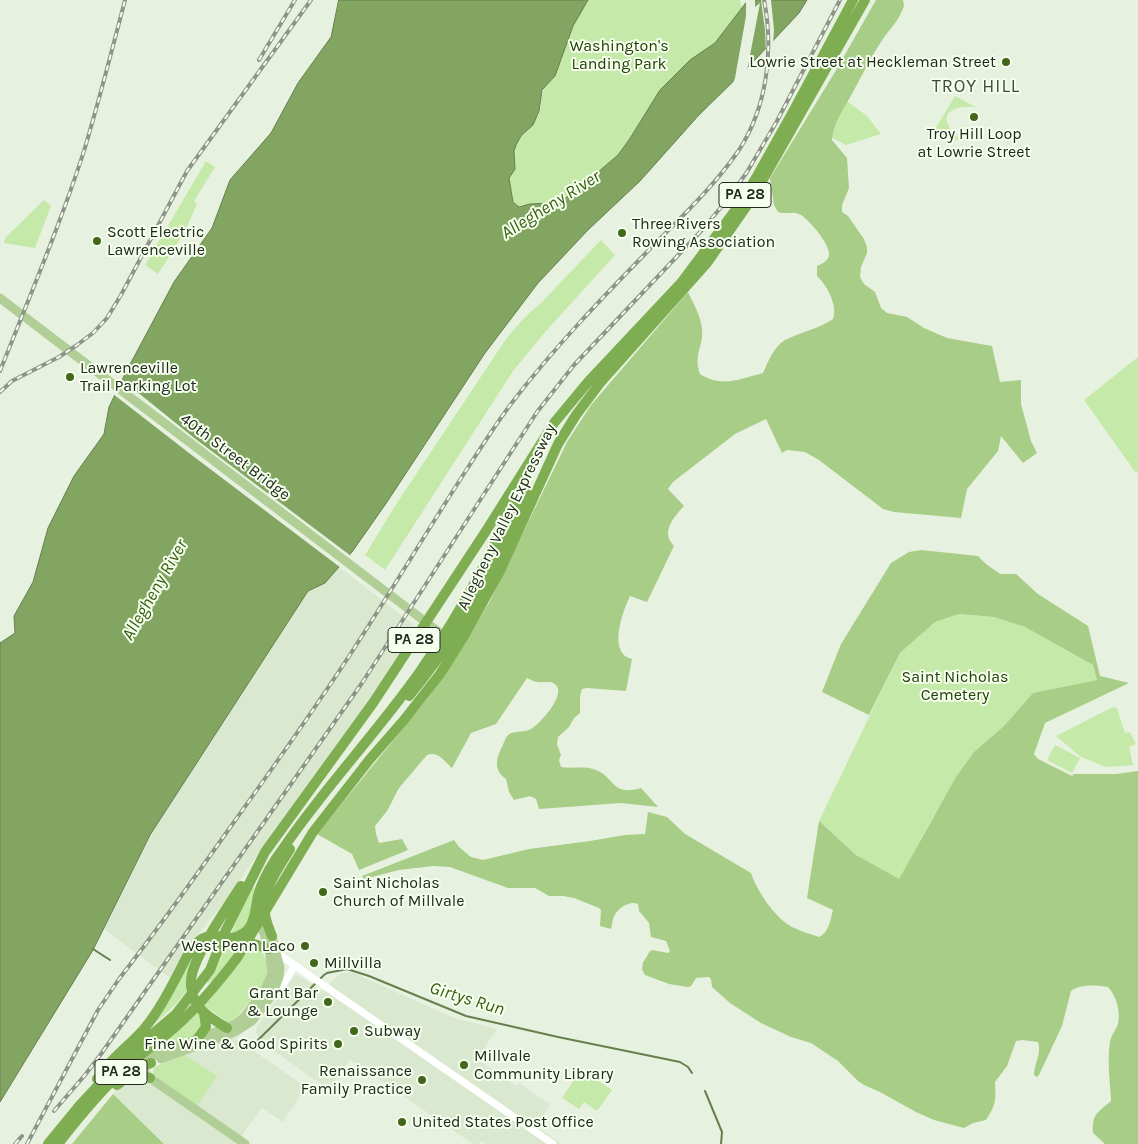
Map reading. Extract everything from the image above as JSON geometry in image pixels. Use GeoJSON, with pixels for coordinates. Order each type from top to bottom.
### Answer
{"type":"FeatureCollection","features":[{"type":"Feature","properties":{"kind":"highway","name":"Allegheny Valley Expressway"},"geometry":{"type":"LineString","coordinates":[[48,1144],[80,1105],[122,1060],[163,1026],[189,998],[210,970],[224,933],[249,878],[265,852],[373,703],[486,531],[554,423],[588,382],[680,283],[723,228],[756,178],[852,0]]}},
{"type":"Feature","properties":{"kind":"highway","name":"Allegheny Valley Expressway"},"geometry":{"type":"LineString","coordinates":[[58,1144],[107,1086],[127,1066],[174,1028],[203,999],[237,958],[313,832],[440,674],[500,572],[558,444],[576,415],[600,384],[686,288],[732,230],[769,172],[865,0]]}},
{"type":"Feature","properties":{"kind":"highway"},"geometry":{"type":"LineString","coordinates":[[80,1105],[104,1068],[143,1029],[156,1013],[186,958],[198,942],[206,937],[224,933],[240,936],[249,928],[264,880],[282,849],[317,800],[403,695],[452,623],[481,572],[523,482],[554,423]]}},
{"type":"Feature","properties":{"kind":"highway"},"geometry":{"type":"LineString","coordinates":[[370,759],[414,698],[427,674],[443,636],[492,570],[516,516],[539,473],[558,444]]}},
{"type":"Feature","properties":{"kind":"highway"},"geometry":{"type":"LineString","coordinates":[[272,936],[265,915],[265,895],[291,848],[328,794],[427,674]]}},
{"type":"Feature","properties":{"kind":"highway"},"geometry":{"type":"LineString","coordinates":[[198,1038],[206,1027],[207,1021],[195,1000],[191,984],[194,969],[202,950],[224,933]]}},
{"type":"Feature","properties":{"kind":"highway"},"geometry":{"type":"LineString","coordinates":[[224,933],[273,951]]}},
{"type":"Feature","properties":{"kind":"highway"},"geometry":{"type":"LineString","coordinates":[[204,1013],[227,1028]]}},
{"type":"Feature","properties":{"kind":"highway"},"geometry":{"type":"LineString","coordinates":[[66,1144],[98,1104],[123,1079],[138,1068],[148,1064]]}},
{"type":"Feature","properties":{"kind":"highway"},"geometry":{"type":"LineString","coordinates":[[123,1079],[139,1075],[150,1078]]}},
{"type":"Feature","properties":{"kind":"main road","name":"40th Street Bridge"},"geometry":{"type":"LineString","coordinates":[[0,298],[443,636]]}},
{"type":"Feature","properties":{"kind":"main road"},"geometry":{"type":"LineString","coordinates":[[148,1064],[244,1028],[252,1021],[272,995],[279,977],[280,968],[258,919],[257,906]]}},
{"type":"Feature","properties":{"kind":"main road"},"geometry":{"type":"LineString","coordinates":[[245,1144],[150,1078],[146,1074],[148,1064],[146,1060],[236,1024],[271,980],[272,936]]}},
{"type":"Feature","properties":{"kind":"street"},"geometry":{"type":"LineString","coordinates":[[273,951],[296,965],[553,1144]]}},
{"type":"Feature","properties":{"kind":"street"},"geometry":{"type":"LineString","coordinates":[[272,995],[285,982],[296,965]]}},
{"type":"Feature","properties":{"kind":"shaded area"},"geometry":{"type":"Polygon","coordinates":[[[876,0],[903,0],[904,6],[898,18],[876,49],[840,114],[832,140],[847,158],[849,188],[842,205],[842,212],[848,216],[864,239],[867,247],[860,277],[864,284],[875,292],[881,308],[887,313],[907,317],[924,328],[947,338],[992,346],[1000,382],[1021,380],[1021,404],[1031,441],[1037,453],[1023,463],[1001,436],[998,451],[967,489],[961,518],[894,512],[883,509],[819,460],[805,452],[787,450],[782,453],[766,419],[735,434],[673,482],[668,489],[684,506],[668,530],[670,541],[674,546],[647,602],[630,596],[621,621],[619,631],[620,649],[624,655],[632,659],[626,691],[582,689],[580,713],[558,737],[557,744],[561,755],[559,760],[561,767],[593,769],[606,776],[618,788],[624,790],[641,788],[658,807],[621,803],[539,809],[536,799],[530,796],[514,800],[509,792],[506,779],[497,768],[497,759],[508,735],[531,729],[535,726],[551,709],[558,695],[558,690],[554,683],[537,682],[527,678],[496,724],[471,733],[452,768],[438,756],[434,754],[427,755],[399,788],[387,811],[375,826],[379,843],[402,839],[408,850],[359,870],[352,854],[317,834],[427,699],[457,656],[490,601],[567,442],[591,405],[688,292],[701,324],[702,340],[698,355],[700,374],[716,381],[739,380],[763,373],[772,355],[781,343],[833,319],[834,308],[831,296],[817,276],[817,266],[829,256],[827,246],[809,222],[801,215],[778,212],[774,205],[770,178],[835,72],[876,0]]]}},
{"type":"Feature","properties":{"kind":"shaded area"},"geometry":{"type":"Polygon","coordinates":[[[921,550],[978,556],[1000,574],[1016,574],[1038,594],[1088,626],[1100,676],[1129,683],[1045,723],[1034,754],[1038,759],[1072,776],[1074,774],[1116,774],[1138,771],[1138,1144],[1105,1144],[1093,1133],[1093,1122],[1096,1114],[1111,1101],[1109,1049],[1111,1039],[1118,1024],[1119,1014],[1115,999],[1108,987],[1084,986],[1071,991],[1062,1026],[1037,1077],[1034,1075],[1039,1051],[1038,1042],[1016,1041],[1007,1066],[995,1082],[995,1102],[989,1115],[986,1120],[973,1123],[964,1128],[934,1120],[864,1085],[838,1061],[811,1043],[791,1037],[761,1023],[730,1003],[712,987],[709,977],[696,978],[691,986],[688,987],[669,984],[645,975],[642,969],[643,962],[652,950],[668,953],[670,951],[666,941],[651,937],[649,923],[639,911],[638,904],[629,904],[618,910],[614,916],[611,929],[600,926],[601,910],[599,908],[574,898],[549,896],[535,888],[508,888],[450,867],[433,866],[399,870],[364,879],[362,876],[454,840],[471,857],[483,860],[529,849],[625,835],[645,834],[648,812],[667,817],[685,834],[751,873],[767,903],[779,917],[795,928],[819,937],[829,926],[833,910],[807,898],[819,821],[856,855],[899,879],[956,777],[974,752],[1004,726],[1033,693],[1097,680],[1093,665],[1025,627],[994,617],[959,614],[935,622],[900,653],[869,715],[822,692],[841,644],[891,563],[909,552],[921,550]]]}},
{"type":"Feature","properties":{"kind":"shaded area"},"geometry":{"type":"Polygon","coordinates":[[[339,567],[418,628],[364,709],[225,901],[189,946],[171,979],[104,929],[150,835],[308,591],[325,583],[339,567]]]}},
{"type":"Feature","properties":{"kind":"shaded area"},"geometry":{"type":"Polygon","coordinates":[[[341,973],[354,973],[454,1018],[497,1029],[477,1059],[516,1086],[519,1083],[550,1104],[536,1126],[562,1144],[486,1144],[481,1141],[478,1144],[473,1144],[350,1059],[329,1090],[260,1041],[256,1032],[257,1026],[295,975],[298,975],[322,991],[341,973]]]}},
{"type":"Feature","properties":{"kind":"shaded area"},"geometry":{"type":"Polygon","coordinates":[[[233,1037],[306,1087],[283,1122],[262,1108],[241,1136],[197,1106],[185,1055],[233,1037]]]}},
{"type":"Feature","properties":{"kind":"shaded area"},"geometry":{"type":"Polygon","coordinates":[[[137,1077],[148,1082],[236,1144],[164,1144],[113,1094],[124,1081],[137,1077]]]}},
{"type":"Feature","properties":{"kind":"shaded area"},"geometry":{"type":"Polygon","coordinates":[[[113,1094],[164,1144],[72,1144],[113,1094]]]}},
{"type":"Feature","properties":{"kind":"green space","name":"Washington's Landing Park"},"geometry":{"type":"Polygon","coordinates":[[[588,0],[740,0],[742,7],[715,43],[690,60],[660,90],[619,155],[564,199],[549,203],[518,206],[513,201],[509,178],[514,168],[514,149],[519,140],[532,126],[539,113],[542,93],[549,84],[573,26],[588,0]]]}},
{"type":"Feature","properties":{"kind":"green space"},"geometry":{"type":"Polygon","coordinates":[[[955,96],[976,107],[959,108],[952,110],[948,114],[948,124],[959,138],[957,140],[942,138],[935,134],[935,129],[955,96]]]}},
{"type":"Feature","properties":{"kind":"green space"},"geometry":{"type":"Polygon","coordinates":[[[847,101],[867,116],[881,134],[846,145],[829,136],[847,101]]]}},
{"type":"Feature","properties":{"kind":"green space"},"geometry":{"type":"Polygon","coordinates":[[[206,161],[215,167],[194,201],[197,204],[185,231],[158,274],[145,265],[206,161]]]}},
{"type":"Feature","properties":{"kind":"green space"},"geometry":{"type":"Polygon","coordinates":[[[44,200],[51,206],[35,248],[4,243],[5,238],[44,200]]]}},
{"type":"Feature","properties":{"kind":"green space"},"geometry":{"type":"Polygon","coordinates":[[[601,240],[615,255],[546,331],[513,371],[385,570],[365,555],[397,503],[506,339],[524,318],[542,302],[601,240]]]}},
{"type":"Feature","properties":{"kind":"green space"},"geometry":{"type":"Polygon","coordinates":[[[1138,357],[1138,472],[1136,473],[1084,400],[1138,357]]]}},
{"type":"Feature","properties":{"kind":"green space","name":"Saint Nicholas Cemetery"},"geometry":{"type":"Polygon","coordinates":[[[959,614],[994,617],[1025,627],[1093,665],[1097,680],[1033,693],[1004,726],[974,752],[933,817],[899,880],[856,855],[819,821],[900,653],[935,622],[959,614]]]}},
{"type":"Feature","properties":{"kind":"green space"},"geometry":{"type":"Polygon","coordinates":[[[1113,707],[1117,708],[1125,733],[1130,732],[1136,744],[1129,747],[1133,765],[1106,767],[1081,757],[1056,736],[1113,707]]]}},
{"type":"Feature","properties":{"kind":"green space"},"geometry":{"type":"Polygon","coordinates":[[[1055,745],[1080,758],[1072,773],[1047,760],[1055,745]]]}},
{"type":"Feature","properties":{"kind":"green space"},"geometry":{"type":"Polygon","coordinates":[[[254,886],[254,898],[245,930],[231,934],[248,893],[254,886]]]}},
{"type":"Feature","properties":{"kind":"green space"},"geometry":{"type":"Polygon","coordinates":[[[227,941],[258,949],[263,953],[269,968],[266,982],[232,1022],[225,1023],[225,1020],[203,1005],[212,982],[206,983],[220,960],[227,941]]]}},
{"type":"Feature","properties":{"kind":"green space"},"geometry":{"type":"Polygon","coordinates":[[[197,949],[189,988],[175,1005],[150,1028],[197,949]]]}},
{"type":"Feature","properties":{"kind":"green space"},"geometry":{"type":"Polygon","coordinates":[[[199,1010],[204,1023],[196,1035],[151,1054],[141,1064],[134,1063],[199,1010]]]}},
{"type":"Feature","properties":{"kind":"green space"},"geometry":{"type":"Polygon","coordinates":[[[185,1055],[217,1076],[197,1106],[153,1074],[154,1067],[185,1055]]]}},
{"type":"Feature","properties":{"kind":"green space"},"geometry":{"type":"Polygon","coordinates":[[[581,1069],[612,1090],[597,1111],[584,1102],[579,1109],[562,1098],[581,1069]]]}},
{"type":"Feature","properties":{"kind":"water","name":"Allegheny River"},"geometry":{"type":"Polygon","coordinates":[[[339,0],[588,0],[573,26],[555,76],[542,90],[539,111],[533,125],[521,136],[514,151],[515,169],[509,178],[513,202],[519,207],[564,199],[618,155],[660,90],[690,60],[715,43],[748,0],[807,0],[799,13],[698,116],[640,181],[588,230],[538,283],[485,353],[352,552],[325,583],[308,591],[150,835],[93,950],[0,1102],[0,643],[15,633],[14,616],[33,582],[48,528],[74,476],[104,434],[109,407],[126,372],[174,282],[212,228],[230,180],[271,133],[298,83],[331,37],[339,0]]]}},
{"type":"Feature","properties":{"kind":"pier"},"geometry":{"type":"Polygon","coordinates":[[[746,0],[755,0],[755,7],[760,3],[747,71],[732,86],[746,16],[746,0]]]}},
{"type":"Feature","properties":{"kind":"pier"},"geometry":{"type":"Polygon","coordinates":[[[761,0],[771,0],[774,30],[773,44],[766,52],[765,30],[761,0]]]}},
{"type":"Feature","properties":{"kind":"pier"},"geometry":{"type":"Polygon","coordinates":[[[120,378],[193,437],[351,556],[341,568],[189,453],[113,394],[120,378]]]}},
{"type":"Feature","properties":{"kind":"waterway","name":"Girtys Run"},"geometry":{"type":"LineString","coordinates":[[93,949],[110,960]]}},
{"type":"Feature","properties":{"kind":"waterway","name":"Girtys Run"},"geometry":{"type":"LineString","coordinates":[[258,1040],[324,975],[347,969],[369,976],[466,1016],[680,1062],[688,1067],[692,1073]]}},
{"type":"Feature","properties":{"kind":"waterway","name":"Girtys Run"},"geometry":{"type":"LineString","coordinates":[[705,1091],[722,1132],[721,1144]]}},
{"type":"Feature","properties":{"kind":"railway"},"geometry":{"type":"LineString","coordinates":[[0,371],[75,179],[95,113],[125,0]]}},
{"type":"Feature","properties":{"kind":"railway"},"geometry":{"type":"LineString","coordinates":[[259,60],[295,0]]}},
{"type":"Feature","properties":{"kind":"railway"},"geometry":{"type":"LineString","coordinates":[[0,392],[12,381],[59,357],[77,345],[93,333],[107,318],[187,171],[311,0]]}},
{"type":"Feature","properties":{"kind":"railway"},"geometry":{"type":"LineString","coordinates":[[27,1144],[98,1010],[202,867],[324,693],[467,469],[514,400],[612,288],[707,191],[739,150],[749,133],[756,115],[766,78],[768,38],[764,0]]}},
{"type":"Feature","properties":{"kind":"railway"},"geometry":{"type":"LineString","coordinates":[[54,1111],[101,1054],[362,683],[537,412],[574,365],[702,230],[747,172],[777,121],[840,0]]}},
{"type":"Feature","properties":{"kind":"railway"},"geometry":{"type":"LineString","coordinates":[[15,1144],[22,1136]]}},
{"type":"Feature","properties":{"kind":"place","name":"Lowrie Street at Heckleman Street"},"geometry":{"type":"Point","coordinates":[1006,62]}},
{"type":"Feature","properties":{"kind":"place","name":"Troy Hill Loop at Lowrie Street"},"geometry":{"type":"Point","coordinates":[974,117]}},
{"type":"Feature","properties":{"kind":"place","name":"Three Rivers Rowing Association"},"geometry":{"type":"Point","coordinates":[622,233]}},
{"type":"Feature","properties":{"kind":"place","name":"Scott Electric Lawrenceville"},"geometry":{"type":"Point","coordinates":[97,241]}},
{"type":"Feature","properties":{"kind":"place","name":"Lawrenceville Trail Parking Lot"},"geometry":{"type":"Point","coordinates":[70,377]}},
{"type":"Feature","properties":{"kind":"place","name":"Saint Nicholas Church of Millvale"},"geometry":{"type":"Point","coordinates":[323,892]}},
{"type":"Feature","properties":{"kind":"place","name":"West Penn Laco"},"geometry":{"type":"Point","coordinates":[305,946]}},
{"type":"Feature","properties":{"kind":"place","name":"Millvilla"},"geometry":{"type":"Point","coordinates":[314,963]}},
{"type":"Feature","properties":{"kind":"place","name":"Grant Bar & Lounge"},"geometry":{"type":"Point","coordinates":[328,1002]}},
{"type":"Feature","properties":{"kind":"place","name":"Subway"},"geometry":{"type":"Point","coordinates":[354,1031]}},
{"type":"Feature","properties":{"kind":"place","name":"Fine Wine & Good Spirits"},"geometry":{"type":"Point","coordinates":[338,1044]}},
{"type":"Feature","properties":{"kind":"place","name":"Millvale Community Library"},"geometry":{"type":"Point","coordinates":[464,1065]}},
{"type":"Feature","properties":{"kind":"place","name":"Renaissance Family Practice"},"geometry":{"type":"Point","coordinates":[422,1080]}},
{"type":"Feature","properties":{"kind":"place","name":"United States Post Office"},"geometry":{"type":"Point","coordinates":[402,1122]}},
{"type":"Feature","properties":{"kind":"district","name":"TROY HILL"},"geometry":{"type":"Point","coordinates":[976,87]}}]}
